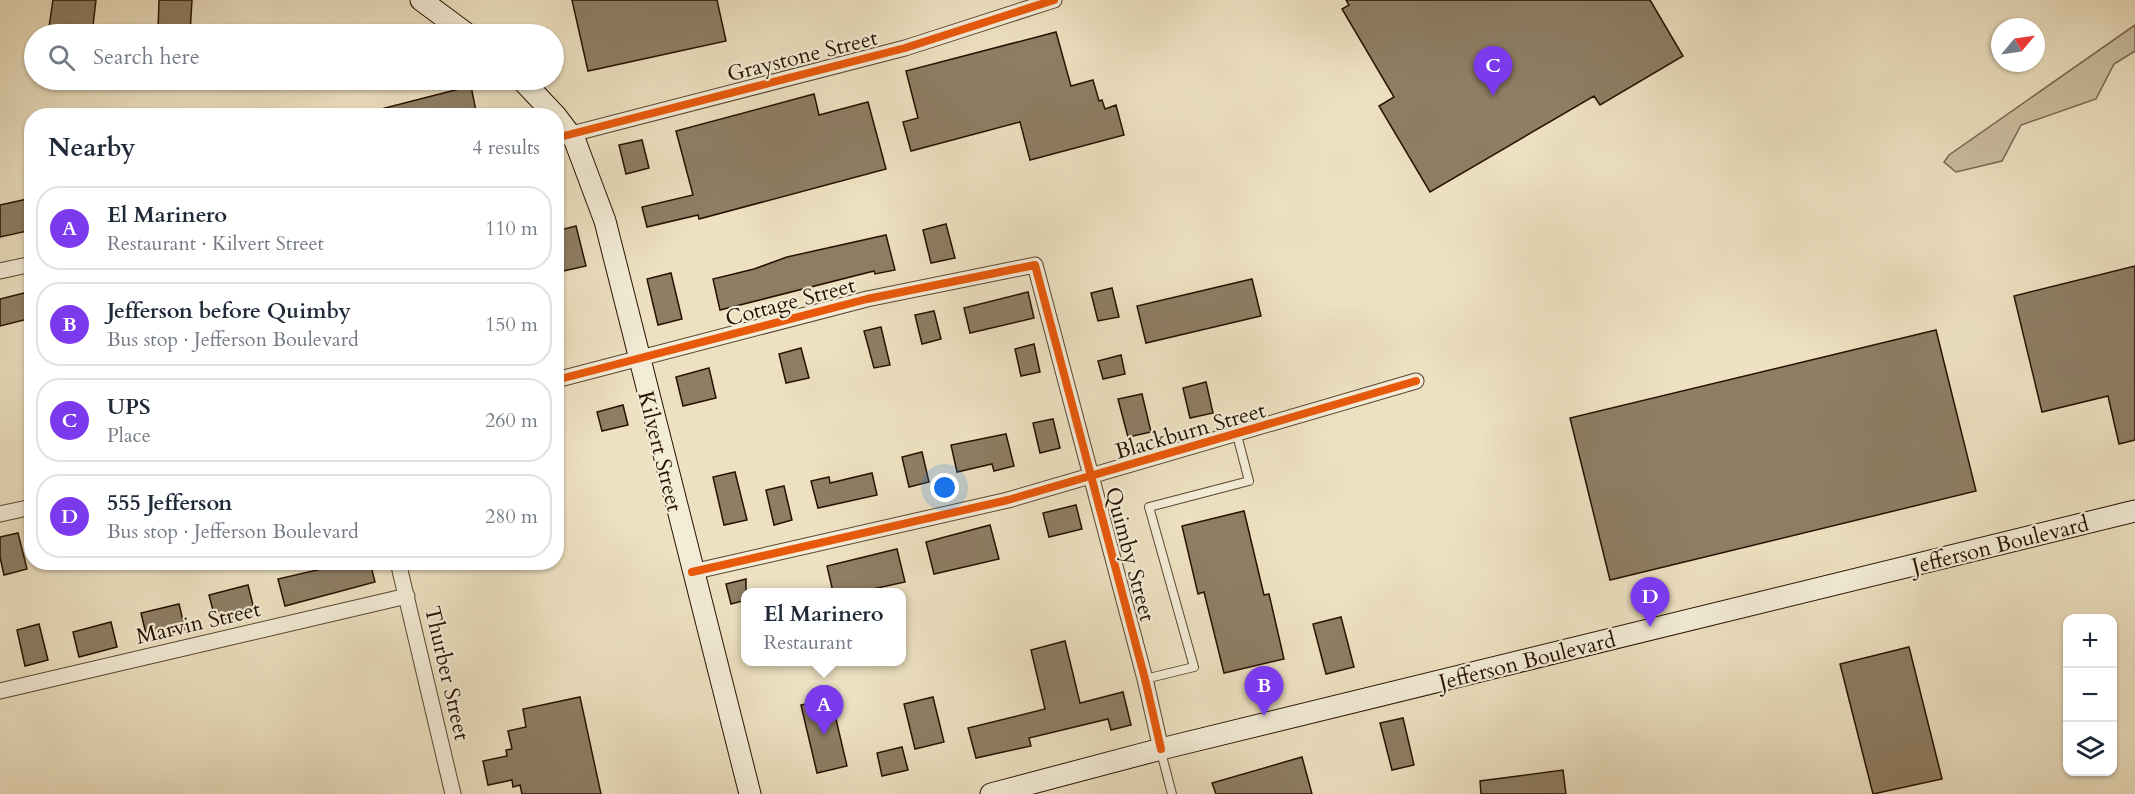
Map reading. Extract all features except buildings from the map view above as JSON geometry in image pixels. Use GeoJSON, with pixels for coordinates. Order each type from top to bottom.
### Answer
{"type":"FeatureCollection","features":[{"type":"Feature","properties":{"kind":"main road"},"geometry":{"type":"LineString","coordinates":[[421,0],[453,24]]}},
{"type":"Feature","properties":{"kind":"main road","name":"Kilvert Street"},"geometry":{"type":"LineString","coordinates":[[531,90],[548,108]]}},
{"type":"Feature","properties":{"kind":"main road","name":"Kilvert Street"},"geometry":{"type":"LineString","coordinates":[[564,137],[582,158],[604,221],[750,794]]}},
{"type":"Feature","properties":{"kind":"main road","name":"Jefferson Boulevard"},"geometry":{"type":"LineString","coordinates":[[991,794],[1161,749],[2135,511]]}},
{"type":"Feature","properties":{"kind":"street","name":"Graystone Street"},"geometry":{"type":"LineString","coordinates":[[564,136],[905,48],[1054,0]]}},
{"type":"Feature","properties":{"kind":"street","name":"Cottage Street"},"geometry":{"type":"LineString","coordinates":[[564,378],[639,361],[867,299],[1035,265]]}},
{"type":"Feature","properties":{"kind":"street","name":"Quimby Street"},"geometry":{"type":"LineString","coordinates":[[1035,265],[1145,679],[1161,749]]}},
{"type":"Feature","properties":{"kind":"street"},"geometry":{"type":"LineString","coordinates":[[0,271],[24,266]]}},
{"type":"Feature","properties":{"kind":"street","name":"Blackburn Street"},"geometry":{"type":"LineString","coordinates":[[692,572],[997,502],[1092,477],[1416,381]]}},
{"type":"Feature","properties":{"kind":"street"},"geometry":{"type":"LineString","coordinates":[[0,514],[24,509]]}},
{"type":"Feature","properties":{"kind":"street","name":"Thurber Street"},"geometry":{"type":"LineString","coordinates":[[400,570],[453,794]]}},
{"type":"Feature","properties":{"kind":"street","name":"Marvin Street"},"geometry":{"type":"LineString","coordinates":[[0,691],[407,596]]}},
{"type":"Feature","properties":{"kind":"lane"},"geometry":{"type":"LineString","coordinates":[[1145,679],[1194,668],[1149,507],[1249,481],[1236,435]]}},
{"type":"Feature","properties":{"kind":"lane"},"geometry":{"type":"LineString","coordinates":[[1161,749],[1172,794]]}},
{"type":"Feature","properties":{"kind":"shaded area"},"geometry":{"type":"Polygon","coordinates":[[[2135,25],[2135,51],[2114,64],[2096,99],[2021,125],[2002,161],[1956,172],[1944,162],[1949,155],[2135,25]]]}},
{"type":"Feature","properties":{"kind":"cycle path"},"geometry":{"type":"LineString","coordinates":[[564,136],[905,48],[1054,0]]}},
{"type":"Feature","properties":{"kind":"cycle path"},"geometry":{"type":"LineString","coordinates":[[564,378],[867,299],[1035,265],[1145,679],[1161,749]]}},
{"type":"Feature","properties":{"kind":"cycle path"},"geometry":{"type":"LineString","coordinates":[[692,572],[1008,500],[1416,381]]}},
{"type":"Feature","properties":{"kind":"place","name":"UPS"},"geometry":{"type":"Point","coordinates":[1493,96]}},
{"type":"Feature","properties":{"kind":"place","name":"555 Jefferson"},"geometry":{"type":"Point","coordinates":[1650,627]}},
{"type":"Feature","properties":{"kind":"place","name":"Jefferson before Quimby"},"geometry":{"type":"Point","coordinates":[1264,716]}},
{"type":"Feature","properties":{"kind":"place","name":"El Marinero"},"geometry":{"type":"Point","coordinates":[824,735]}}]}
